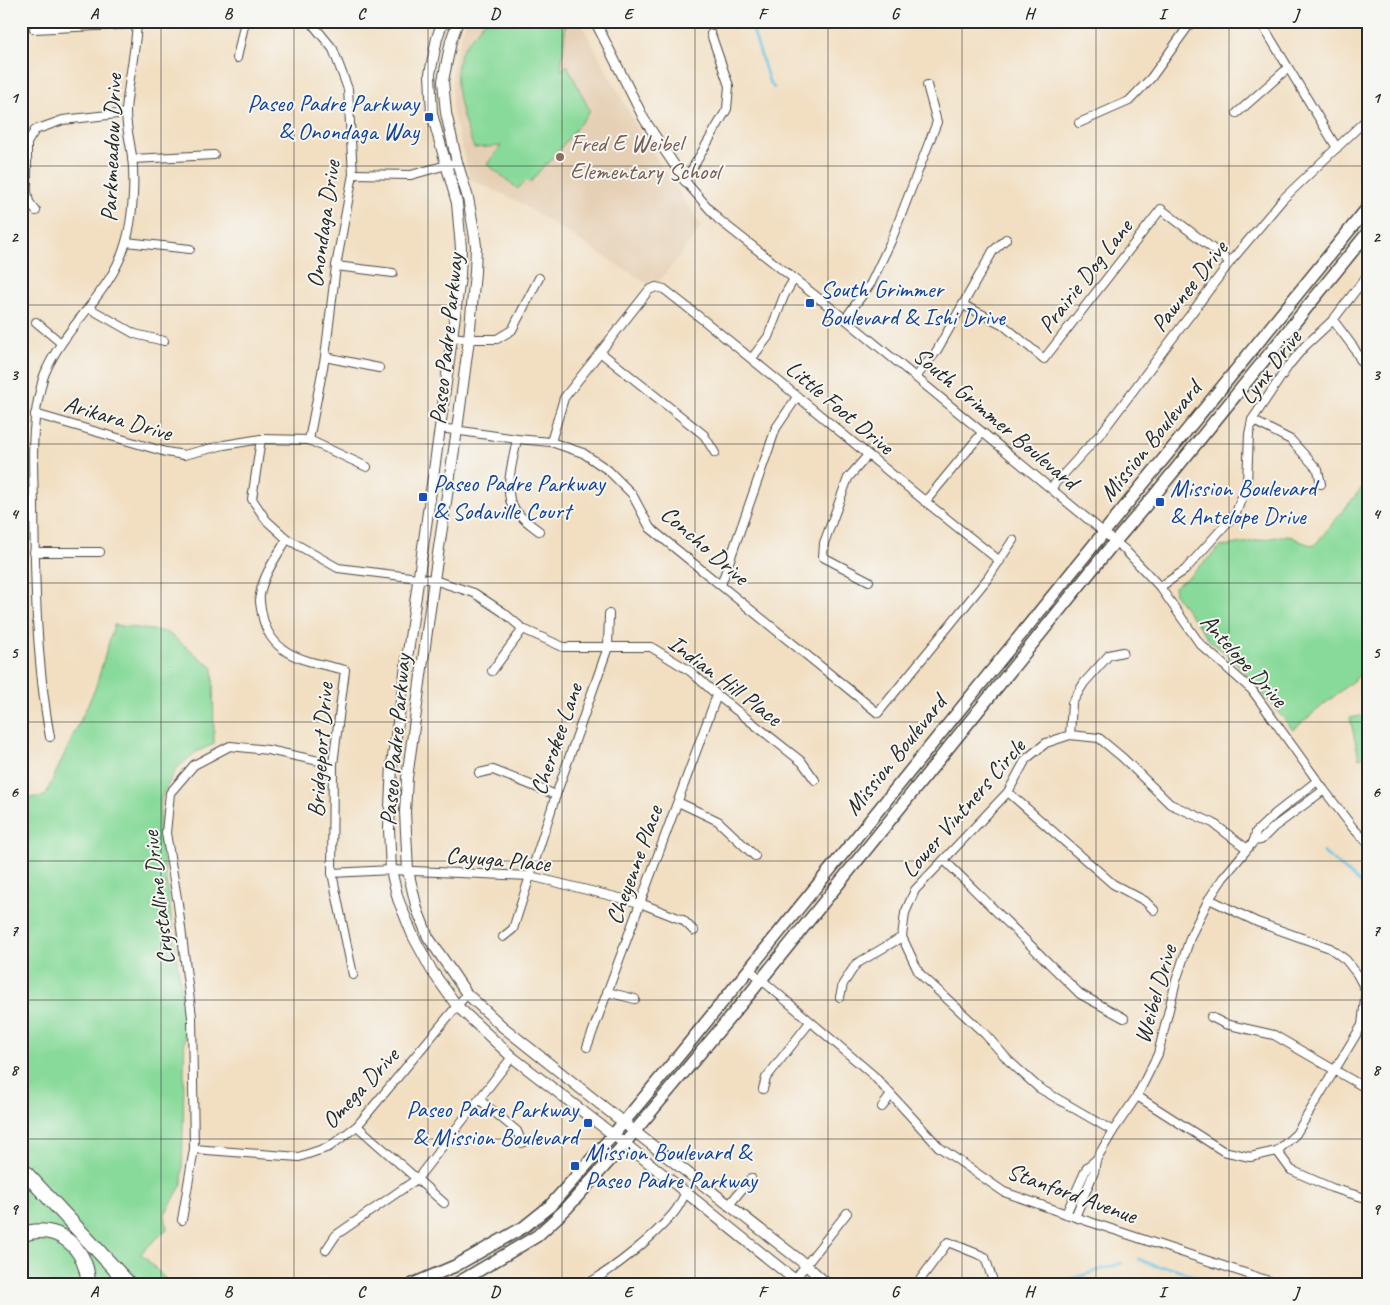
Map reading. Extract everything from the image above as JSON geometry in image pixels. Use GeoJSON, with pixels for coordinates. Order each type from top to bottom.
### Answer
{"type":"FeatureCollection","features":[{"type":"Feature","properties":{"kind":"highway"},"geometry":{"type":"LineString","coordinates":[[21,1168],[129,1284]]}},
{"type":"Feature","properties":{"kind":"highway"},"geometry":{"type":"LineString","coordinates":[[21,1235],[32,1232],[48,1232],[65,1238],[72,1243],[83,1257],[88,1284]]}},
{"type":"Feature","properties":{"kind":"main road","name":"Paseo Padre Parkway"},"geometry":{"type":"LineString","coordinates":[[443,21],[437,38],[430,74],[432,114],[457,203],[461,248],[460,277],[392,764],[389,829],[391,870],[398,899],[413,936],[432,971],[457,1006],[512,1057],[686,1192],[795,1282]]}},
{"type":"Feature","properties":{"kind":"main road","name":"Paseo Padre Parkway"},"geometry":{"type":"LineString","coordinates":[[458,21],[451,41],[443,81],[446,113],[457,162],[468,198],[476,246],[469,339],[407,778],[405,812],[408,871],[417,910],[428,937],[467,994],[522,1044],[806,1265],[827,1284]]}},
{"type":"Feature","properties":{"kind":"main road","name":"Mission Boulevard"},"geometry":{"type":"LineString","coordinates":[[413,1284],[455,1266],[524,1227],[550,1206],[613,1135],[1369,206]]}},
{"type":"Feature","properties":{"kind":"main road","name":"Mission Boulevard"},"geometry":{"type":"LineString","coordinates":[[456,1284],[537,1236],[566,1208],[625,1144],[761,980],[1114,542],[1153,497],[1369,231]]}},
{"type":"Feature","properties":{"kind":"street"},"geometry":{"type":"LineString","coordinates":[[237,58],[245,21]]}},
{"type":"Feature","properties":{"kind":"street","name":"Onondaga Drive"},"geometry":{"type":"LineString","coordinates":[[310,21],[333,49],[348,89],[354,174],[336,266],[325,356],[310,440]]}},
{"type":"Feature","properties":{"kind":"street","name":"South Grimmer Boulevard"},"geometry":{"type":"LineString","coordinates":[[595,21],[644,119],[685,182],[718,219],[845,319],[1103,532]]}},
{"type":"Feature","properties":{"kind":"street"},"geometry":{"type":"LineString","coordinates":[[1079,124],[1129,101],[1151,78],[1192,21]]}},
{"type":"Feature","properties":{"kind":"street"},"geometry":{"type":"LineString","coordinates":[[1260,21],[1337,148]]}},
{"type":"Feature","properties":{"kind":"street"},"geometry":{"type":"LineString","coordinates":[[34,29],[137,22]]}},
{"type":"Feature","properties":{"kind":"street","name":"Parkmeadow Drive"},"geometry":{"type":"LineString","coordinates":[[50,737],[43,699],[34,552],[33,447],[35,414],[44,374],[61,343],[112,276],[126,242],[134,191],[126,113],[137,22]]}},
{"type":"Feature","properties":{"kind":"street"},"geometry":{"type":"LineString","coordinates":[[685,182],[727,109],[729,86],[711,34]]}},
{"type":"Feature","properties":{"kind":"street"},"geometry":{"type":"LineString","coordinates":[[1237,113],[1288,68]]}},
{"type":"Feature","properties":{"kind":"street"},"geometry":{"type":"LineString","coordinates":[[845,319],[871,283],[891,241],[937,122],[927,84]]}},
{"type":"Feature","properties":{"kind":"street"},"geometry":{"type":"LineString","coordinates":[[36,212],[27,192],[27,143],[35,130],[63,120],[126,113]]}},
{"type":"Feature","properties":{"kind":"street","name":"Pawnee Drive"},"geometry":{"type":"LineString","coordinates":[[1051,488],[1102,432],[1230,262],[1283,199],[1369,118]]}},
{"type":"Feature","properties":{"kind":"street"},"geometry":{"type":"LineString","coordinates":[[132,159],[214,155]]}},
{"type":"Feature","properties":{"kind":"street"},"geometry":{"type":"LineString","coordinates":[[354,174],[406,175],[422,173],[457,162]]}},
{"type":"Feature","properties":{"kind":"street","name":"Prairie Dog Lane"},"geometry":{"type":"LineString","coordinates":[[963,305],[1002,324],[1044,359],[1161,209],[1230,262]]}},
{"type":"Feature","properties":{"kind":"street"},"geometry":{"type":"LineString","coordinates":[[916,377],[936,352],[993,251],[1006,240]]}},
{"type":"Feature","properties":{"kind":"street"},"geometry":{"type":"LineString","coordinates":[[126,242],[190,249]]}},
{"type":"Feature","properties":{"kind":"street"},"geometry":{"type":"LineString","coordinates":[[336,266],[393,273]]}},
{"type":"Feature","properties":{"kind":"street","name":"Lynx Drive"},"geometry":{"type":"LineString","coordinates":[[1160,587],[1185,570],[1236,513],[1247,483],[1249,434],[1252,420],[1289,365],[1304,347],[1333,320],[1369,273]]}},
{"type":"Feature","properties":{"kind":"street"},"geometry":{"type":"LineString","coordinates":[[452,337],[497,339],[512,330],[539,278]]}},
{"type":"Feature","properties":{"kind":"street"},"geometry":{"type":"LineString","coordinates":[[752,358],[768,337],[784,296],[794,279]]}},
{"type":"Feature","properties":{"kind":"street","name":"Little Foot Drive"},"geometry":{"type":"LineString","coordinates":[[600,352],[650,290],[656,286],[664,288],[752,358],[925,502],[1000,561]]}},
{"type":"Feature","properties":{"kind":"street"},"geometry":{"type":"LineString","coordinates":[[89,308],[135,334],[164,341]]}},
{"type":"Feature","properties":{"kind":"street"},"geometry":{"type":"LineString","coordinates":[[1333,320],[1354,348],[1369,375]]}},
{"type":"Feature","properties":{"kind":"street"},"geometry":{"type":"LineString","coordinates":[[36,322],[61,343]]}},
{"type":"Feature","properties":{"kind":"street"},"geometry":{"type":"LineString","coordinates":[[551,442],[564,398],[600,352],[704,435],[715,453]]}},
{"type":"Feature","properties":{"kind":"street"},"geometry":{"type":"LineString","coordinates":[[325,356],[379,368]]}},
{"type":"Feature","properties":{"kind":"street"},"geometry":{"type":"LineString","coordinates":[[721,585],[776,428],[797,397]]}},
{"type":"Feature","properties":{"kind":"street","name":"Arikara Drive"},"geometry":{"type":"LineString","coordinates":[[35,414],[166,452],[184,455],[224,445],[261,439],[310,440]]}},
{"type":"Feature","properties":{"kind":"street"},"geometry":{"type":"LineString","coordinates":[[1252,420],[1291,440],[1318,470],[1321,484]]}},
{"type":"Feature","properties":{"kind":"street","name":"Concho Drive"},"geometry":{"type":"LineString","coordinates":[[440,428],[551,442],[582,453],[608,470],[632,494],[650,528],[878,713],[1000,561]]}},
{"type":"Feature","properties":{"kind":"street"},"geometry":{"type":"LineString","coordinates":[[925,502],[982,433]]}},
{"type":"Feature","properties":{"kind":"street","name":"Indian Hill Place"},"geometry":{"type":"LineString","coordinates":[[261,439],[252,499],[266,520],[287,539],[338,568],[434,580],[474,593],[503,612],[523,629],[563,647],[651,647],[690,671],[717,696],[802,762],[815,780]]}},
{"type":"Feature","properties":{"kind":"street"},"geometry":{"type":"LineString","coordinates":[[517,439],[509,483],[509,494],[512,506],[523,519],[539,531]]}},
{"type":"Feature","properties":{"kind":"street"},"geometry":{"type":"LineString","coordinates":[[310,440],[367,467]]}},
{"type":"Feature","properties":{"kind":"street"},"geometry":{"type":"LineString","coordinates":[[868,455],[848,478],[824,543],[823,557],[869,581]]}},
{"type":"Feature","properties":{"kind":"street","name":"Antelope Drive"},"geometry":{"type":"LineString","coordinates":[[1103,532],[1124,549],[1160,587],[1200,644],[1252,690],[1317,781],[1353,828],[1369,844]]}},
{"type":"Feature","properties":{"kind":"street","name":"Bridgeport Drive"},"geometry":{"type":"LineString","coordinates":[[287,539],[266,577],[259,596],[265,626],[277,646],[301,659],[345,670],[333,764],[332,873],[353,975]]}},
{"type":"Feature","properties":{"kind":"street"},"geometry":{"type":"LineString","coordinates":[[1000,561],[1014,540]]}},
{"type":"Feature","properties":{"kind":"street"},"geometry":{"type":"LineString","coordinates":[[34,552],[100,552]]}},
{"type":"Feature","properties":{"kind":"street","name":"Cherokee Lane"},"geometry":{"type":"LineString","coordinates":[[503,937],[513,929],[556,795],[608,647],[609,614]]}},
{"type":"Feature","properties":{"kind":"street"},"geometry":{"type":"LineString","coordinates":[[492,671],[523,629]]}},
{"type":"Feature","properties":{"kind":"street"},"geometry":{"type":"LineString","coordinates":[[1070,735],[1072,703],[1084,683],[1109,655],[1123,652]]}},
{"type":"Feature","properties":{"kind":"street","name":"Cheyenne Place"},"geometry":{"type":"LineString","coordinates":[[587,1047],[717,696]]}},
{"type":"Feature","properties":{"kind":"street","name":"Lower Vintners Circle"},"geometry":{"type":"LineString","coordinates":[[902,937],[905,913],[915,890],[1008,792],[1026,759],[1046,743],[1070,735],[1099,738],[1123,758],[1170,804],[1213,823],[1246,848]]}},
{"type":"Feature","properties":{"kind":"street","name":"Crystalline Drive"},"geometry":{"type":"LineString","coordinates":[[182,1220],[194,1149],[192,1017],[178,904],[166,833],[170,793],[194,765],[230,746],[268,750],[333,764]]}},
{"type":"Feature","properties":{"kind":"street"},"geometry":{"type":"LineString","coordinates":[[479,773],[493,770],[556,795]]}},
{"type":"Feature","properties":{"kind":"street","name":"Weibel Drive"},"geometry":{"type":"LineString","coordinates":[[1254,841],[1256,832],[1275,814],[1317,781]]}},
{"type":"Feature","properties":{"kind":"street","name":"Weibel Drive"},"geometry":{"type":"LineString","coordinates":[[1075,1217],[1094,1172],[1096,1160],[1137,1096],[1158,1054],[1176,981],[1191,935],[1209,899],[1246,848],[1254,841],[1261,840],[1281,822],[1324,790]]}},
{"type":"Feature","properties":{"kind":"street"},"geometry":{"type":"LineString","coordinates":[[1008,792],[1113,884],[1145,901],[1154,910]]}},
{"type":"Feature","properties":{"kind":"street"},"geometry":{"type":"LineString","coordinates":[[678,802],[718,821],[756,856]]}},
{"type":"Feature","properties":{"kind":"street"},"geometry":{"type":"LineString","coordinates":[[944,860],[1080,994],[1124,1018]]}},
{"type":"Feature","properties":{"kind":"street","name":"Cayuga Place"},"geometry":{"type":"LineString","coordinates":[[332,873],[391,870],[530,876],[640,902],[683,920],[694,931]]}},
{"type":"Feature","properties":{"kind":"street"},"geometry":{"type":"LineString","coordinates":[[1137,1096],[1222,1151],[1250,1157],[1277,1151],[1296,1134],[1362,1026],[1367,992],[1357,974],[1346,960],[1330,948],[1257,922],[1209,899]]}},
{"type":"Feature","properties":{"kind":"street"},"geometry":{"type":"LineString","coordinates":[[840,997],[843,984],[856,964],[902,937],[919,973],[984,1034],[1008,1061],[1039,1088],[1113,1131]]}},
{"type":"Feature","properties":{"kind":"street","name":"Stanford Avenue"},"geometry":{"type":"LineString","coordinates":[[749,969],[873,1075],[940,1147],[1004,1192],[1278,1284]]}},
{"type":"Feature","properties":{"kind":"street"},"geometry":{"type":"LineString","coordinates":[[607,992],[635,999]]}},
{"type":"Feature","properties":{"kind":"street","name":"Omega Drive"},"geometry":{"type":"LineString","coordinates":[[194,1149],[299,1157],[329,1147],[357,1126],[467,994]]}},
{"type":"Feature","properties":{"kind":"street"},"geometry":{"type":"LineString","coordinates":[[1211,1018],[1225,1024],[1274,1035],[1369,1090]]}},
{"type":"Feature","properties":{"kind":"street"},"geometry":{"type":"LineString","coordinates":[[763,1089],[766,1078],[810,1022]]}},
{"type":"Feature","properties":{"kind":"street"},"geometry":{"type":"LineString","coordinates":[[326,1250],[336,1235],[417,1179],[512,1057]]}},
{"type":"Feature","properties":{"kind":"street"},"geometry":{"type":"LineString","coordinates":[[882,1107],[891,1095]]}},
{"type":"Feature","properties":{"kind":"street"},"geometry":{"type":"LineString","coordinates":[[480,1100],[517,1131],[522,1143]]}},
{"type":"Feature","properties":{"kind":"street"},"geometry":{"type":"LineString","coordinates":[[357,1126],[444,1203]]}},
{"type":"Feature","properties":{"kind":"street"},"geometry":{"type":"LineString","coordinates":[[1277,1151],[1291,1170],[1332,1188],[1369,1199]]}},
{"type":"Feature","properties":{"kind":"street","name":"Weibel Drive"},"geometry":{"type":"LineString","coordinates":[[1066,1214],[1087,1166],[1096,1160]]}},
{"type":"Feature","properties":{"kind":"street"},"geometry":{"type":"LineString","coordinates":[[729,1205],[751,1178]]}},
{"type":"Feature","properties":{"kind":"street"},"geometry":{"type":"LineString","coordinates":[[587,1284],[604,1275],[655,1232],[673,1214],[686,1192]]}},
{"type":"Feature","properties":{"kind":"street"},"geometry":{"type":"LineString","coordinates":[[795,1282],[806,1265],[848,1213]]}},
{"type":"Feature","properties":{"kind":"street"},"geometry":{"type":"LineString","coordinates":[[917,1284],[948,1242],[985,1257],[994,1284]]}},
{"type":"Feature","properties":{"kind":"shaded area","name":"Fred E Weibel Elementary School"},"geometry":{"type":"Polygon","coordinates":[[[466,21],[580,21],[641,135],[702,227],[654,288],[517,201],[470,179],[452,110],[452,67],[466,21]]]}},
{"type":"Feature","properties":{"kind":"green space"},"geometry":{"type":"Polygon","coordinates":[[[485,21],[566,21],[561,71],[567,65],[590,111],[548,164],[546,163],[530,183],[526,180],[518,189],[487,164],[501,146],[474,148],[459,99],[457,72],[459,60],[465,45],[485,21]]]}},
{"type":"Feature","properties":{"kind":"green space"},"geometry":{"type":"Polygon","coordinates":[[[1369,479],[1369,671],[1366,670],[1293,730],[1247,675],[1226,653],[1211,642],[1175,595],[1174,587],[1191,575],[1220,547],[1288,535],[1314,546],[1369,479]]]}},
{"type":"Feature","properties":{"kind":"green space"},"geometry":{"type":"Polygon","coordinates":[[[114,625],[167,632],[213,668],[214,744],[196,752],[176,769],[161,798],[159,829],[185,1018],[182,1184],[165,1214],[167,1229],[141,1253],[170,1284],[21,1284],[21,799],[45,796],[95,689],[114,625]]]}},
{"type":"Feature","properties":{"kind":"green space"},"geometry":{"type":"Polygon","coordinates":[[[1369,714],[1369,755],[1359,758],[1350,718],[1369,714]]]}},
{"type":"Feature","properties":{"kind":"waterway"},"geometry":{"type":"LineString","coordinates":[[750,21],[769,81],[774,88]]}},
{"type":"Feature","properties":{"kind":"waterway"},"geometry":{"type":"LineString","coordinates":[[1323,852],[1369,890]]}},
{"type":"Feature","properties":{"kind":"waterway"},"geometry":{"type":"LineString","coordinates":[[1138,1259],[1156,1266],[1174,1268],[1213,1284]]}},
{"type":"Feature","properties":{"kind":"waterway"},"geometry":{"type":"LineString","coordinates":[[1060,1284],[1122,1263]]}},
{"type":"Feature","properties":{"kind":"place","name":"Paseo Padre Parkway & Onondaga Way"},"geometry":{"type":"Point","coordinates":[429,117]}},
{"type":"Feature","properties":{"kind":"place","name":"Fred E Weibel Elementary School"},"geometry":{"type":"Point","coordinates":[560,157]}},
{"type":"Feature","properties":{"kind":"place","name":"South Grimmer Boulevard & Ishi Drive"},"geometry":{"type":"Point","coordinates":[810,303]}},
{"type":"Feature","properties":{"kind":"place","name":"Paseo Padre Parkway & Sodaville Court"},"geometry":{"type":"Point","coordinates":[423,497]}},
{"type":"Feature","properties":{"kind":"place","name":"Mission Boulevard & Antelope Drive"},"geometry":{"type":"Point","coordinates":[1160,502]}},
{"type":"Feature","properties":{"kind":"place","name":"Paseo Padre Parkway & Mission Boulevard"},"geometry":{"type":"Point","coordinates":[588,1123]}},
{"type":"Feature","properties":{"kind":"place","name":"Mission Boulevard & Paseo Padre Parkway"},"geometry":{"type":"Point","coordinates":[575,1166]}}]}
